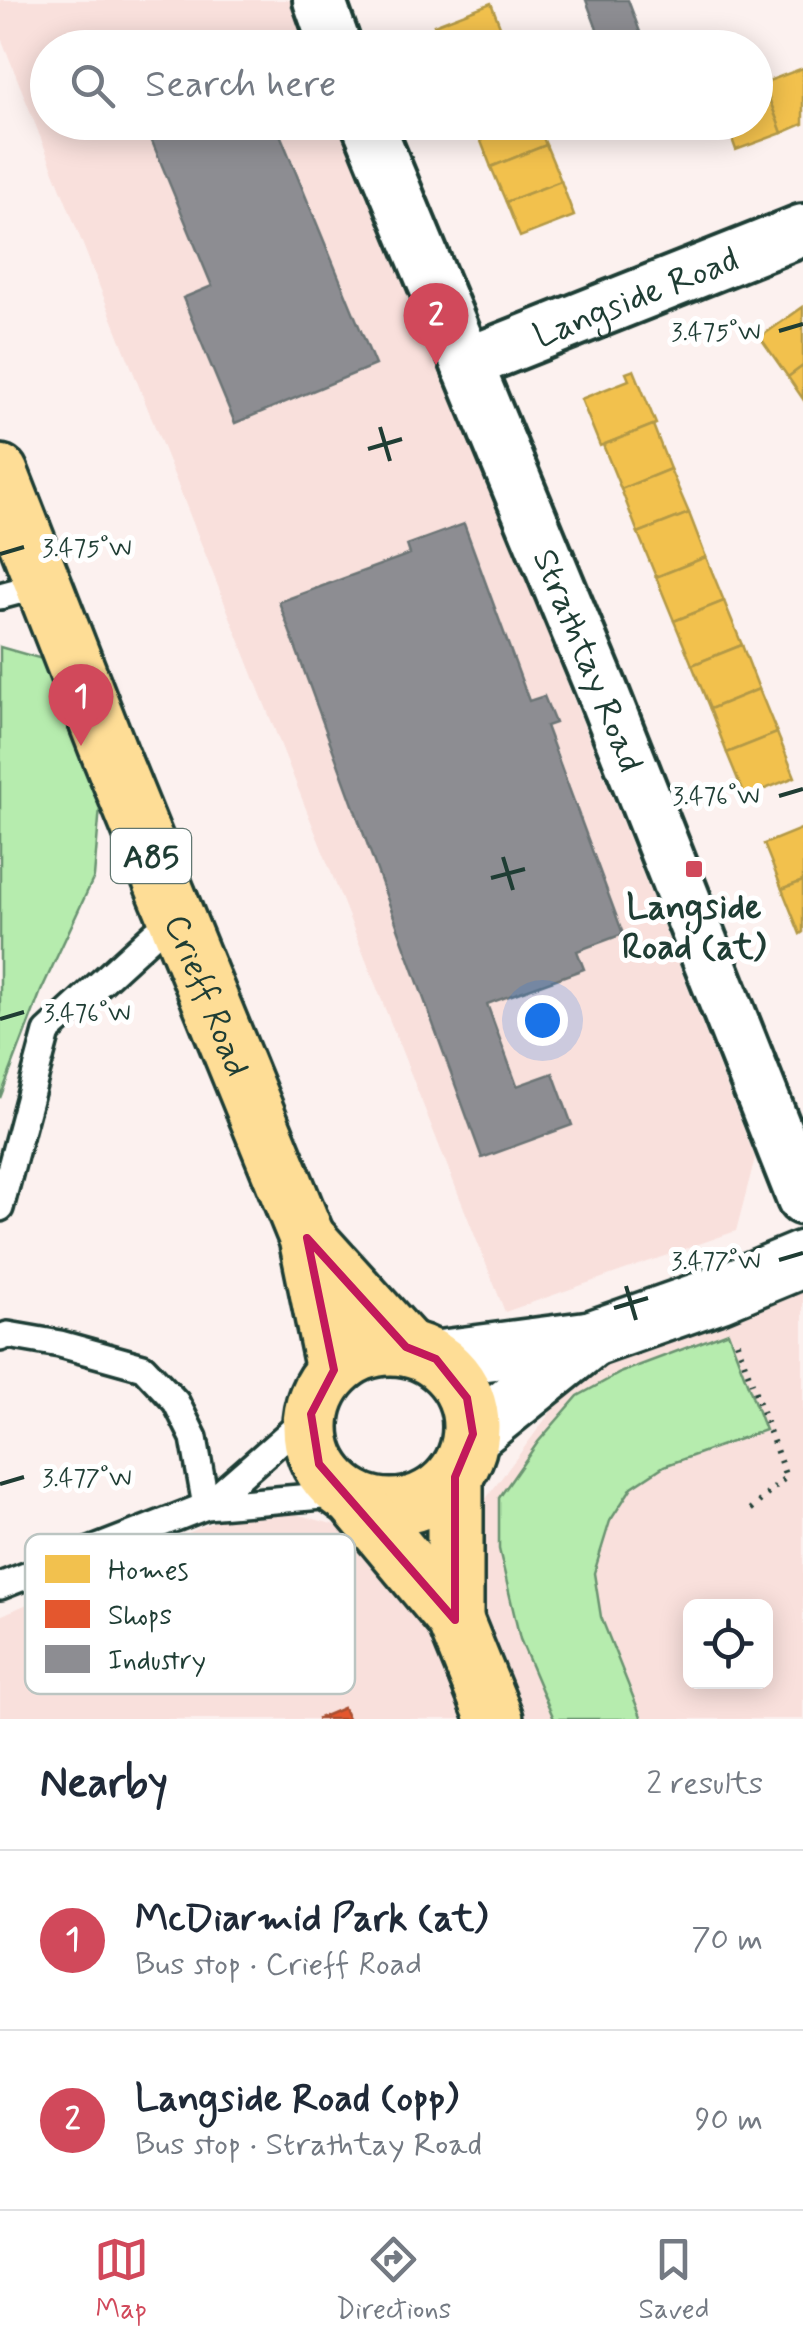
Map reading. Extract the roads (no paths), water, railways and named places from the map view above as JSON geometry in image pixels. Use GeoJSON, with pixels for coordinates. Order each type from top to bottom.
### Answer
{"type":"FeatureCollection","features":[{"type":"Feature","properties":{"kind":"main road","name":"Crieff Road"},"geometry":{"type":"LineString","coordinates":[[0,472],[22,590],[178,922],[308,1238],[322,1392]]}},
{"type":"Feature","properties":{"kind":"main road","name":"Crieff Road"},"geometry":{"type":"LineString","coordinates":[[308,1238],[421,1353]]}},
{"type":"Feature","properties":{"kind":"main road"},"geometry":{"type":"LineString","coordinates":[[456,1620],[467,1398],[454,1377],[421,1353],[380,1347],[355,1354],[322,1392],[312,1440],[320,1464],[456,1620],[495,1719]]}},
{"type":"Feature","properties":{"kind":"main road"},"geometry":{"type":"LineString","coordinates":[[350,1497],[392,1508],[428,1500],[464,1456]]}},
{"type":"Feature","properties":{"kind":"street"},"geometry":{"type":"LineString","coordinates":[[319,0],[330,30]]}},
{"type":"Feature","properties":{"kind":"street","name":"Strathtay Road"},"geometry":{"type":"LineString","coordinates":[[374,140],[601,688],[803,1199]]}},
{"type":"Feature","properties":{"kind":"street","name":"Langside Road"},"geometry":{"type":"LineString","coordinates":[[468,367],[488,355],[803,230]]}},
{"type":"Feature","properties":{"kind":"street"},"geometry":{"type":"LineString","coordinates":[[421,1353],[591,1339],[719,1294],[803,1259]]}},
{"type":"Feature","properties":{"kind":"street"},"geometry":{"type":"LineString","coordinates":[[464,1456],[591,1339]]}},
{"type":"Feature","properties":{"kind":"lane"},"geometry":{"type":"LineString","coordinates":[[0,1208],[47,1032],[155,933],[178,922]]}},
{"type":"Feature","properties":{"kind":"lane"},"geometry":{"type":"LineString","coordinates":[[0,1338],[8,1334],[60,1344],[144,1367],[176,1402],[194,1438],[206,1506]]}},
{"type":"Feature","properties":{"kind":"lane"},"geometry":{"type":"LineString","coordinates":[[206,1506],[322,1392]]}},
{"type":"Feature","properties":{"kind":"lane"},"geometry":{"type":"LineString","coordinates":[[134,1534],[206,1506],[350,1497]]}},
{"type":"Feature","properties":{"kind":"lane"},"geometry":{"type":"LineString","coordinates":[[0,1586],[25,1576]]}},
{"type":"Feature","properties":{"kind":"place","name":"Langside Road (opp)"},"geometry":{"type":"Point","coordinates":[436,365]}},
{"type":"Feature","properties":{"kind":"place","name":"McDiarmid Park (at)"},"geometry":{"type":"Point","coordinates":[81,746]}},
{"type":"Feature","properties":{"kind":"place","name":"Langside Road (at)"},"geometry":{"type":"Point","coordinates":[694,869]}}]}
